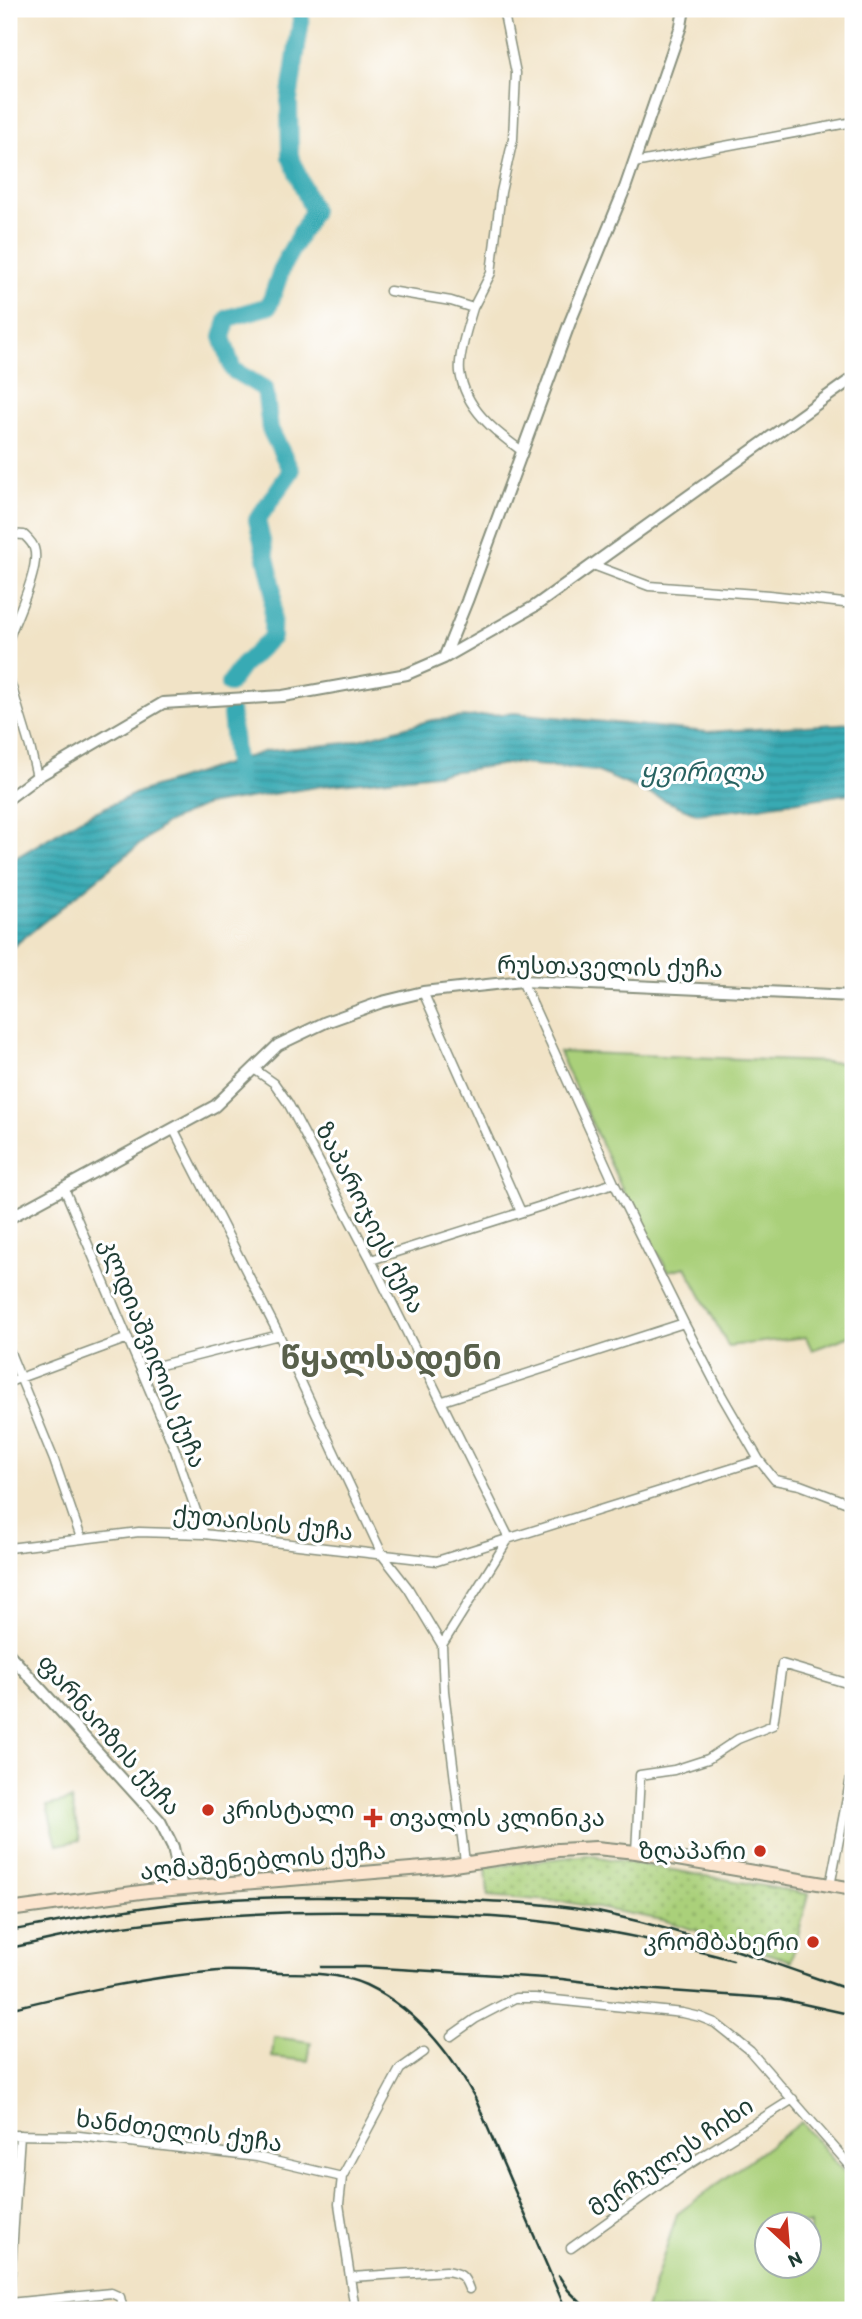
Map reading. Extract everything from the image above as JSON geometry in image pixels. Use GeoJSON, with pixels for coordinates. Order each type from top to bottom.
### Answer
{"type":"FeatureCollection","features":[{"type":"Feature","properties":{"kind":"main road","name":"აღმაშენებლის ქუჩა"},"geometry":{"type":"LineString","coordinates":[[9,1910],[182,1888],[447,1866],[558,1850],[596,1848],[636,1852],[853,1889]]}},
{"type":"Feature","properties":{"kind":"street"},"geometry":{"type":"LineString","coordinates":[[503,9],[516,73],[513,139],[501,192],[491,273],[473,308],[460,370],[466,397],[496,432],[522,451]]}},
{"type":"Feature","properties":{"kind":"street"},"geometry":{"type":"LineString","coordinates":[[444,658],[570,322],[634,163],[681,26],[684,9]]}},
{"type":"Feature","properties":{"kind":"street"},"geometry":{"type":"LineString","coordinates":[[634,163],[853,122]]}},
{"type":"Feature","properties":{"kind":"street"},"geometry":{"type":"LineString","coordinates":[[390,291],[451,301],[473,308]]}},
{"type":"Feature","properties":{"kind":"street"},"geometry":{"type":"LineString","coordinates":[[9,797],[37,777],[163,703],[283,696],[407,674],[444,658],[535,606],[853,378]]}},
{"type":"Feature","properties":{"kind":"street"},"geometry":{"type":"LineString","coordinates":[[9,534],[24,535],[30,541],[35,550],[35,565],[9,638]]}},
{"type":"Feature","properties":{"kind":"street"},"geometry":{"type":"LineString","coordinates":[[593,565],[649,586],[853,604]]}},
{"type":"Feature","properties":{"kind":"street"},"geometry":{"type":"LineString","coordinates":[[9,678],[37,777]]}},
{"type":"Feature","properties":{"kind":"street"},"geometry":{"type":"LineString","coordinates":[[522,981],[614,1183],[722,1396],[759,1460],[775,1480],[800,1485],[853,1505]]}},
{"type":"Feature","properties":{"kind":"street","name":"რუსთაველის ქუჩა"},"geometry":{"type":"LineString","coordinates":[[9,1217],[215,1106],[278,1045],[326,1022],[382,1002],[423,992],[522,981],[853,996]]}},
{"type":"Feature","properties":{"kind":"street"},"geometry":{"type":"LineString","coordinates":[[423,992],[521,1212]]}},
{"type":"Feature","properties":{"kind":"street","name":"ზაპაროჯიეს ქუჩა"},"geometry":{"type":"LineString","coordinates":[[254,1069],[274,1083],[288,1103],[443,1401],[509,1538]]}},
{"type":"Feature","properties":{"kind":"street"},"geometry":{"type":"LineString","coordinates":[[174,1130],[279,1335],[383,1556],[408,1588],[442,1645],[444,1691],[466,1862]]}},
{"type":"Feature","properties":{"kind":"street"},"geometry":{"type":"LineString","coordinates":[[371,1260],[614,1183]]}},
{"type":"Feature","properties":{"kind":"street","name":"კლდიაშვილის ქუჩა"},"geometry":{"type":"LineString","coordinates":[[64,1188],[175,1450],[204,1534]]}},
{"type":"Feature","properties":{"kind":"street"},"geometry":{"type":"LineString","coordinates":[[443,1401],[684,1323]]}},
{"type":"Feature","properties":{"kind":"street"},"geometry":{"type":"LineString","coordinates":[[141,1370],[279,1335]]}},
{"type":"Feature","properties":{"kind":"street"},"geometry":{"type":"LineString","coordinates":[[9,1382],[128,1338]]}},
{"type":"Feature","properties":{"kind":"street"},"geometry":{"type":"LineString","coordinates":[[9,1350],[54,1460],[81,1538]]}},
{"type":"Feature","properties":{"kind":"street","name":"ქუთაისის ქუჩა"},"geometry":{"type":"LineString","coordinates":[[9,1548],[139,1532],[204,1534],[437,1561],[759,1460]]}},
{"type":"Feature","properties":{"kind":"street"},"geometry":{"type":"LineString","coordinates":[[442,1645],[509,1538]]}},
{"type":"Feature","properties":{"kind":"street","name":"ფარნაოზის ქუჩა"},"geometry":{"type":"LineString","coordinates":[[9,1654],[160,1821],[173,1847],[182,1888]]}},
{"type":"Feature","properties":{"kind":"street"},"geometry":{"type":"LineString","coordinates":[[636,1852],[640,1775],[674,1770],[708,1759],[738,1739],[773,1726],[782,1664],[853,1685]]}},
{"type":"Feature","properties":{"kind":"street"},"geometry":{"type":"LineString","coordinates":[[830,1886],[853,1767]]}},
{"type":"Feature","properties":{"kind":"street"},"geometry":{"type":"LineString","coordinates":[[451,2036],[475,2019],[515,1998],[683,2013],[715,2023],[750,2051],[853,2169]]}},
{"type":"Feature","properties":{"kind":"street"},"geometry":{"type":"LineString","coordinates":[[355,2310],[339,2204],[342,2178],[400,2069],[424,2052]]}},
{"type":"Feature","properties":{"kind":"street","name":"მერჩულეს ჩიხი"},"geometry":{"type":"LineString","coordinates":[[571,2248],[680,2170],[793,2099]]}},
{"type":"Feature","properties":{"kind":"street","name":"ხანძთელის ქუჩა"},"geometry":{"type":"LineString","coordinates":[[9,2135],[79,2136],[257,2157],[342,2178]]}},
{"type":"Feature","properties":{"kind":"street"},"geometry":{"type":"LineString","coordinates":[[9,2298],[20,2135]]}},
{"type":"Feature","properties":{"kind":"street"},"geometry":{"type":"LineString","coordinates":[[351,2277],[446,2271],[459,2273],[464,2277],[469,2289]]}},
{"type":"Feature","properties":{"kind":"street"},"geometry":{"type":"LineString","coordinates":[[9,2304],[111,2293],[120,2297],[123,2309]]}},
{"type":"Feature","properties":{"kind":"green space"},"geometry":{"type":"Polygon","coordinates":[[[559,1052],[853,1063],[853,1335],[812,1350],[806,1337],[728,1346],[686,1267],[668,1271],[624,1193],[559,1052]]]}},
{"type":"Feature","properties":{"kind":"green space"},"geometry":{"type":"Polygon","coordinates":[[[71,1800],[80,1840],[57,1845],[47,1806],[71,1800]]]}},
{"type":"Feature","properties":{"kind":"green space"},"geometry":{"type":"Polygon","coordinates":[[[587,1855],[809,1894],[791,1961],[663,1920],[566,1902],[488,1896],[486,1867],[587,1855]]]}},
{"type":"Feature","properties":{"kind":"green space"},"geometry":{"type":"Polygon","coordinates":[[[274,2037],[311,2042],[308,2061],[272,2057],[274,2037]]]}},
{"type":"Feature","properties":{"kind":"green space"},"geometry":{"type":"Polygon","coordinates":[[[801,2122],[853,2183],[853,2310],[646,2310],[677,2214],[801,2122]]]}},
{"type":"Feature","properties":{"kind":"water","name":"ყვირილა"},"geometry":{"type":"Polygon","coordinates":[[[514,713],[707,732],[853,723],[853,793],[697,814],[596,771],[514,763],[322,786],[206,805],[166,823],[9,950],[9,862],[80,819],[139,792],[266,751],[347,743],[432,720],[514,713]]]}},
{"type":"Feature","properties":{"kind":"waterway"},"geometry":{"type":"LineString","coordinates":[[229,684],[242,666],[272,637],[273,587],[257,520],[291,471],[270,429],[265,389],[233,370],[222,337],[228,318],[269,306],[283,265],[313,211],[290,156],[289,101],[301,20],[300,9]]}},
{"type":"Feature","properties":{"kind":"waterway"},"geometry":{"type":"LineString","coordinates":[[231,714],[238,784]]}},
{"type":"Feature","properties":{"kind":"railway"},"geometry":{"type":"LineString","coordinates":[[9,1931],[129,1910],[232,1899],[346,1897],[524,1903],[593,1911],[646,1923],[735,1950],[853,1991]]}},
{"type":"Feature","properties":{"kind":"railway"},"geometry":{"type":"LineString","coordinates":[[9,1948],[102,1929],[225,1915],[389,1913],[555,1923],[673,1945],[733,1960]]}},
{"type":"Feature","properties":{"kind":"railway"},"geometry":{"type":"LineString","coordinates":[[321,1967],[365,1967],[562,1979],[642,1989],[781,1999],[853,2015]]}},
{"type":"Feature","properties":{"kind":"railway"},"geometry":{"type":"LineString","coordinates":[[9,2009],[113,1986],[218,1971],[324,1974],[366,1985],[400,2006],[415,2019],[442,2048],[465,2081],[475,2098],[566,2310]]}},
{"type":"Feature","properties":{"kind":"railway"},"geometry":{"type":"LineString","coordinates":[[559,2276],[568,2290],[588,2310]]}},
{"type":"Feature","properties":{"kind":"place","name":"კრისტალი"},"geometry":{"type":"Point","coordinates":[208,1810]}},
{"type":"Feature","properties":{"kind":"place","name":"თვალის კლინიკა"},"geometry":{"type":"Point","coordinates":[373,1818]}},
{"type":"Feature","properties":{"kind":"place","name":"ზღაპარი"},"geometry":{"type":"Point","coordinates":[760,1851]}},
{"type":"Feature","properties":{"kind":"place","name":"კრომბახერი"},"geometry":{"type":"Point","coordinates":[813,1942]}},
{"type":"Feature","properties":{"kind":"district","name":"წყალსადენი"},"geometry":{"type":"Point","coordinates":[391,1358]}}]}
